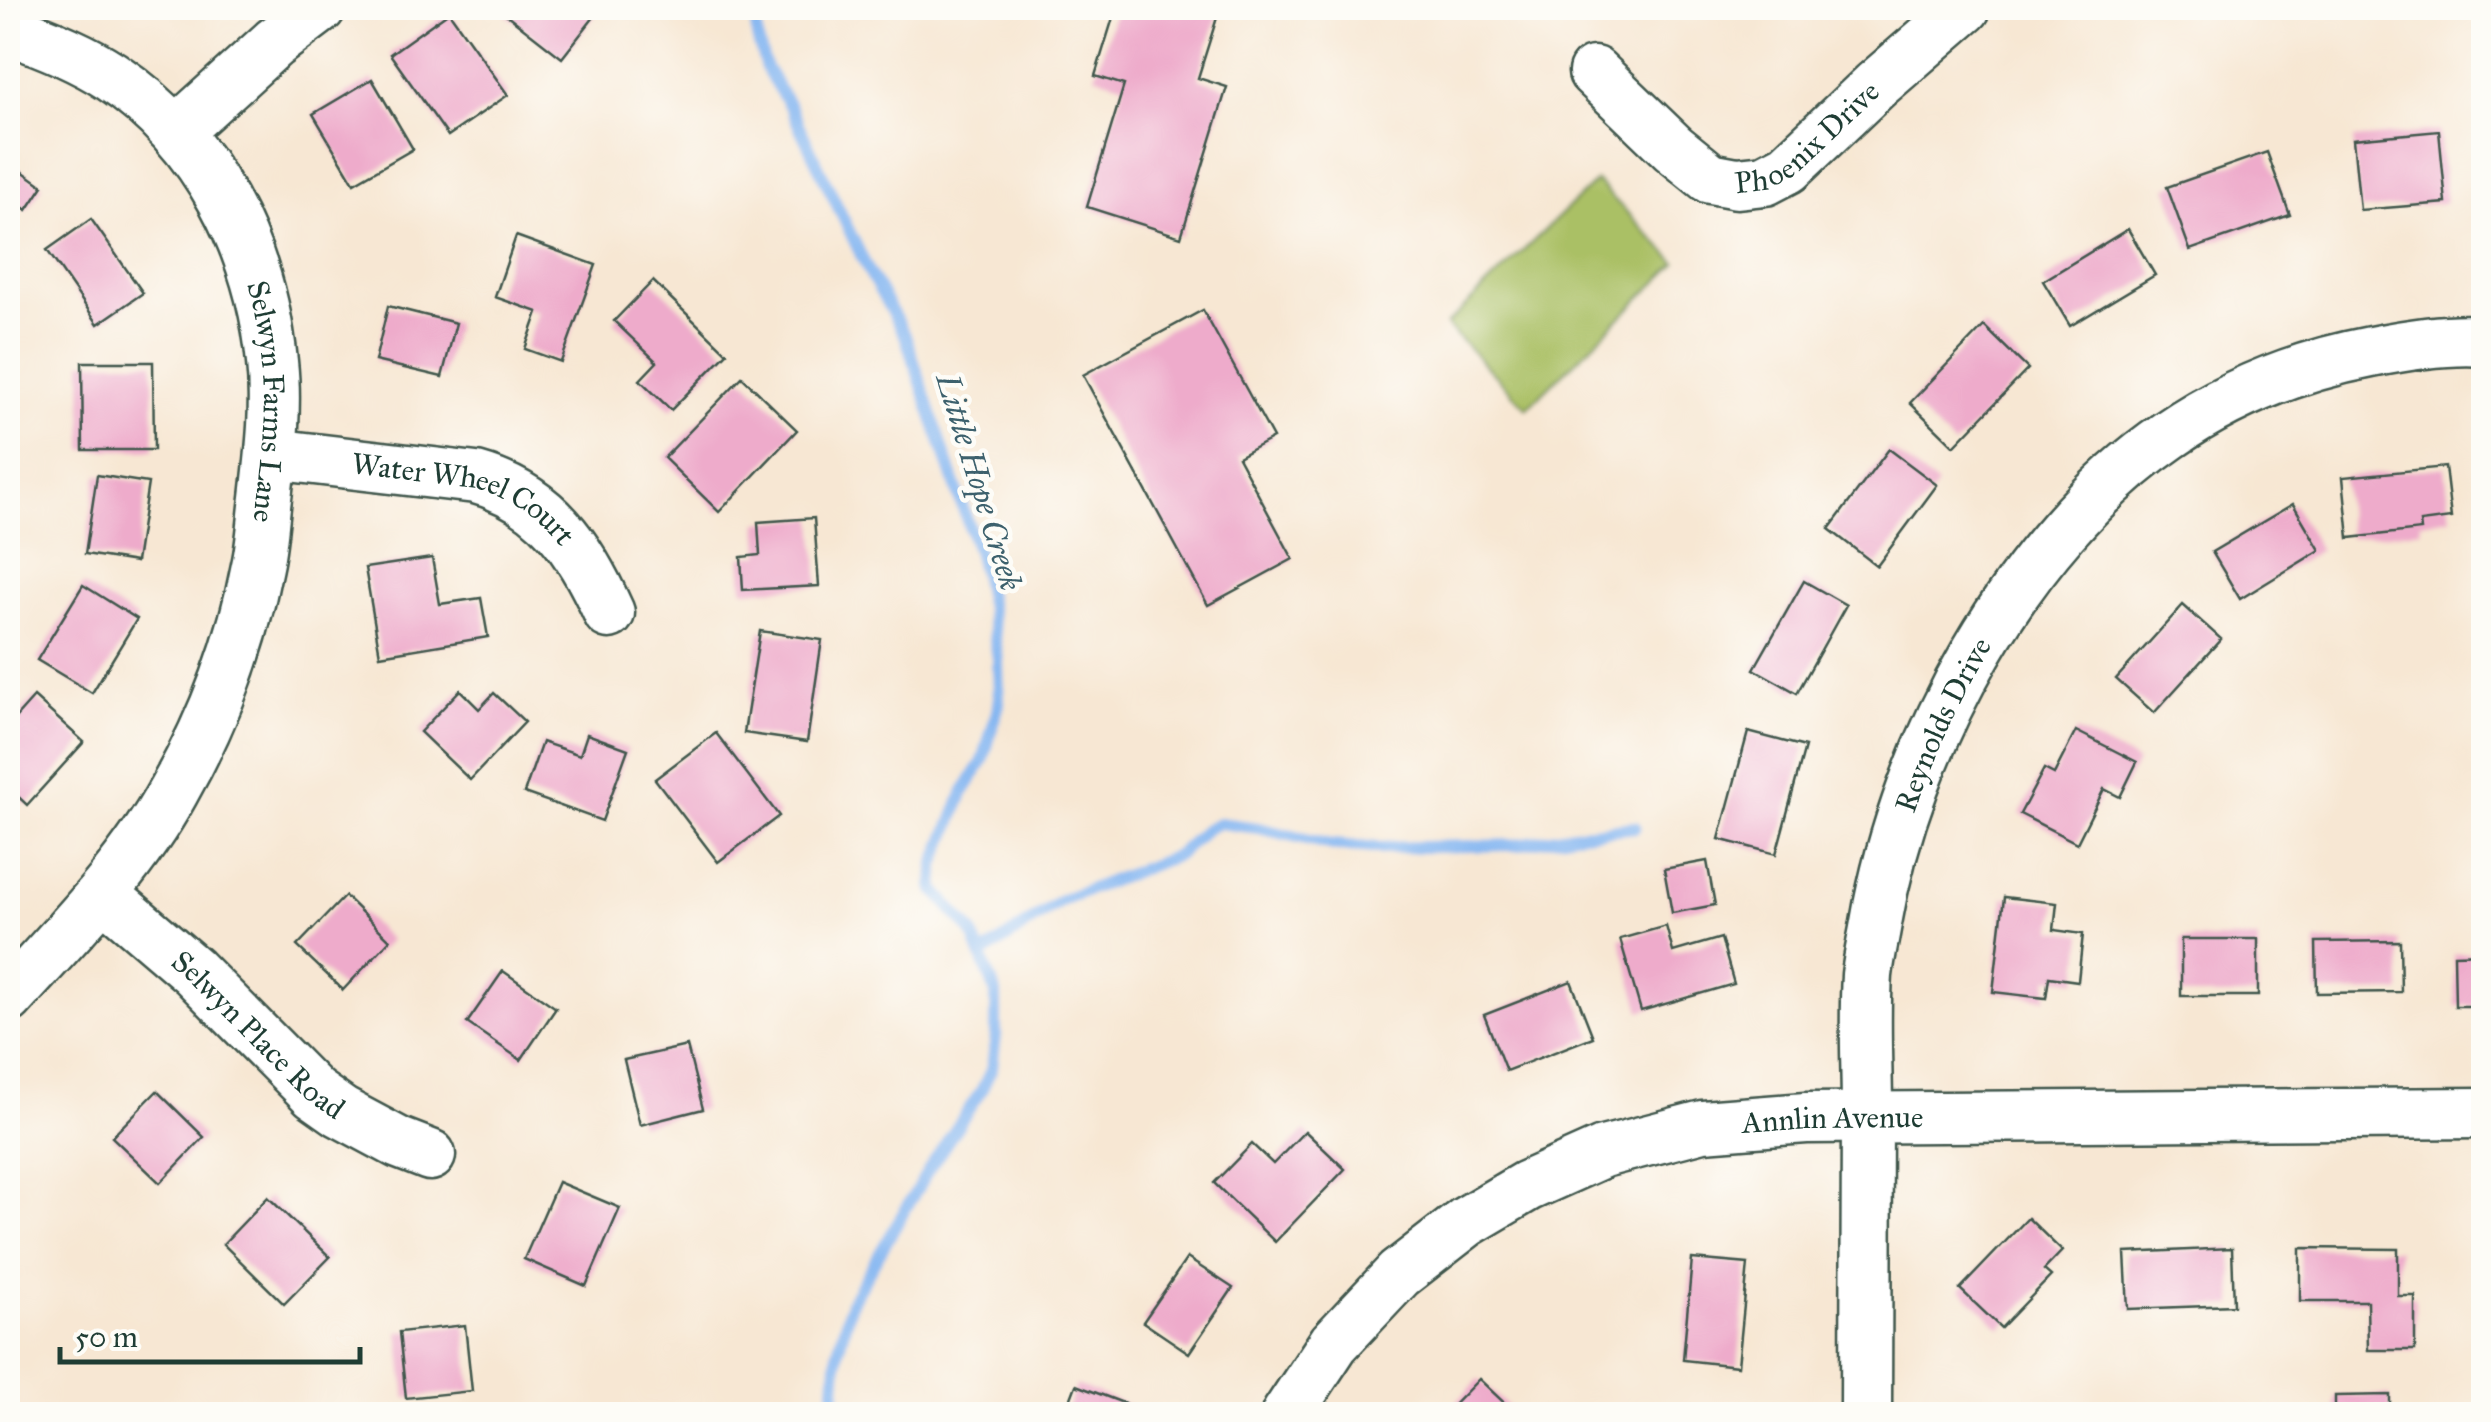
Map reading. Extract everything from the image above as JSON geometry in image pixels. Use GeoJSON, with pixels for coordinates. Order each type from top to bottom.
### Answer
{"type":"FeatureCollection","features":[{"type":"Feature","properties":{"kind":"street"},"geometry":{"type":"LineString","coordinates":[[176,132],[274,43],[320,8]]}},
{"type":"Feature","properties":{"kind":"street","name":"Phoenix Drive"},"geometry":{"type":"LineString","coordinates":[[1594,72],[1710,178],[1737,184],[1764,180],[1788,168],[1876,84],[1966,8]]}},
{"type":"Feature","properties":{"kind":"street","name":"Selwyn Farms Lane"},"geometry":{"type":"LineString","coordinates":[[8,29],[50,43],[108,74],[176,132],[211,177],[243,238],[264,304],[273,366],[272,454],[258,563],[230,666],[194,753],[147,834],[103,894],[8,998]]}},
{"type":"Feature","properties":{"kind":"street","name":"Reynolds Drive"},"geometry":{"type":"LineString","coordinates":[[1866,1414],[1867,974],[1883,881],[1909,793],[1926,748],[1970,662],[2047,549],[2104,488],[2167,436],[2262,383],[2336,358],[2397,346],[2484,341]]}},
{"type":"Feature","properties":{"kind":"street","name":"Water Wheel Court"},"geometry":{"type":"LineString","coordinates":[[272,454],[476,478],[498,484],[536,506],[561,530],[594,578],[609,612]]}},
{"type":"Feature","properties":{"kind":"street","name":"Selwyn Place Road"},"geometry":{"type":"LineString","coordinates":[[103,894],[193,970],[314,1092],[370,1128],[430,1154]]}},
{"type":"Feature","properties":{"kind":"street","name":"Annlin Avenue"},"geometry":{"type":"LineString","coordinates":[[1287,1414],[1334,1343],[1399,1274],[1466,1222],[1526,1186],[1603,1152],[1702,1126],[1806,1118],[2484,1113]]}},
{"type":"Feature","properties":{"kind":"green space"},"geometry":{"type":"Polygon","coordinates":[[[1596,181],[1677,263],[1527,408],[1446,325],[1596,181]]]}},
{"type":"Feature","properties":{"kind":"building"},"geometry":{"type":"Polygon","coordinates":[[[498,8],[601,8],[562,58],[498,8]]]}},
{"type":"Feature","properties":{"kind":"building"},"geometry":{"type":"Polygon","coordinates":[[[1116,8],[1220,8],[1198,78],[1227,87],[1181,237],[1087,207],[1124,85],[1095,76],[1116,8]]]}},
{"type":"Feature","properties":{"kind":"building"},"geometry":{"type":"Polygon","coordinates":[[[449,12],[508,95],[448,136],[390,54],[449,12]]]}},
{"type":"Feature","properties":{"kind":"building"},"geometry":{"type":"Polygon","coordinates":[[[372,79],[413,149],[354,183],[313,114],[372,79]]]}},
{"type":"Feature","properties":{"kind":"building"},"geometry":{"type":"Polygon","coordinates":[[[2439,131],[2446,203],[2360,210],[2353,139],[2439,131]]]}},
{"type":"Feature","properties":{"kind":"building"},"geometry":{"type":"Polygon","coordinates":[[[2267,152],[2290,215],[2190,250],[2167,187],[2267,152]]]}},
{"type":"Feature","properties":{"kind":"building"},"geometry":{"type":"Polygon","coordinates":[[[8,161],[43,186],[27,210],[8,197],[8,161]]]}},
{"type":"Feature","properties":{"kind":"building"},"geometry":{"type":"Polygon","coordinates":[[[91,219],[143,293],[98,324],[47,250],[91,219]]]}},
{"type":"Feature","properties":{"kind":"building"},"geometry":{"type":"Polygon","coordinates":[[[2128,229],[2155,275],[2070,326],[2043,281],[2128,229]]]}},
{"type":"Feature","properties":{"kind":"building"},"geometry":{"type":"Polygon","coordinates":[[[516,236],[596,265],[561,362],[525,349],[538,312],[495,297],[516,236]]]}},
{"type":"Feature","properties":{"kind":"building"},"geometry":{"type":"Polygon","coordinates":[[[653,281],[727,353],[671,410],[640,380],[657,362],[614,321],[653,281]]]}},
{"type":"Feature","properties":{"kind":"building"},"geometry":{"type":"Polygon","coordinates":[[[388,306],[456,323],[442,377],[375,361],[388,306]]]}},
{"type":"Feature","properties":{"kind":"building"},"geometry":{"type":"Polygon","coordinates":[[[1203,310],[1273,438],[1238,457],[1293,559],[1208,605],[1083,375],[1203,310]]]}},
{"type":"Feature","properties":{"kind":"building"},"geometry":{"type":"Polygon","coordinates":[[[1984,326],[2028,369],[1954,446],[1910,403],[1984,326]]]}},
{"type":"Feature","properties":{"kind":"building"},"geometry":{"type":"Polygon","coordinates":[[[82,362],[153,362],[154,450],[83,450],[82,362]]]}},
{"type":"Feature","properties":{"kind":"building"},"geometry":{"type":"Polygon","coordinates":[[[742,377],[797,430],[719,512],[664,458],[742,377]]]}},
{"type":"Feature","properties":{"kind":"building"},"geometry":{"type":"Polygon","coordinates":[[[1889,449],[1937,485],[1877,566],[1829,529],[1889,449]]]}},
{"type":"Feature","properties":{"kind":"building"},"geometry":{"type":"Polygon","coordinates":[[[2445,467],[2451,518],[2420,522],[2421,530],[2349,538],[2343,477],[2445,467]]]}},
{"type":"Feature","properties":{"kind":"building"},"geometry":{"type":"Polygon","coordinates":[[[97,475],[148,483],[136,562],[85,554],[97,475]]]}},
{"type":"Feature","properties":{"kind":"building"},"geometry":{"type":"Polygon","coordinates":[[[2293,504],[2320,550],[2240,599],[2212,552],[2293,504]]]}},
{"type":"Feature","properties":{"kind":"building"},"geometry":{"type":"Polygon","coordinates":[[[814,518],[819,586],[743,590],[741,557],[760,555],[758,522],[814,518]]]}},
{"type":"Feature","properties":{"kind":"building"},"geometry":{"type":"Polygon","coordinates":[[[432,558],[440,604],[481,598],[488,637],[380,655],[365,568],[432,558]]]}},
{"type":"Feature","properties":{"kind":"building"},"geometry":{"type":"Polygon","coordinates":[[[1804,581],[1846,605],[1797,693],[1754,669],[1804,581]]]}},
{"type":"Feature","properties":{"kind":"building"},"geometry":{"type":"Polygon","coordinates":[[[83,585],[137,619],[92,693],[37,660],[83,585]]]}},
{"type":"Feature","properties":{"kind":"building"},"geometry":{"type":"Polygon","coordinates":[[[2183,605],[2221,639],[2154,713],[2116,679],[2183,605]]]}},
{"type":"Feature","properties":{"kind":"building"},"geometry":{"type":"Polygon","coordinates":[[[760,631],[822,640],[807,742],[744,733],[760,631]]]}},
{"type":"Feature","properties":{"kind":"building"},"geometry":{"type":"Polygon","coordinates":[[[460,690],[479,709],[494,693],[525,722],[470,780],[420,732],[460,690]]]}},
{"type":"Feature","properties":{"kind":"building"},"geometry":{"type":"Polygon","coordinates":[[[34,697],[84,742],[27,805],[8,787],[8,726],[34,697]]]}},
{"type":"Feature","properties":{"kind":"building"},"geometry":{"type":"Polygon","coordinates":[[[2076,731],[2137,762],[2120,797],[2104,789],[2077,843],[2020,814],[2044,769],[2054,774],[2076,731]]]}},
{"type":"Feature","properties":{"kind":"building"},"geometry":{"type":"Polygon","coordinates":[[[1748,732],[1805,747],[1776,854],[1719,839],[1748,732]]]}},
{"type":"Feature","properties":{"kind":"building"},"geometry":{"type":"Polygon","coordinates":[[[716,733],[779,816],[718,862],[655,779],[716,733]]]}},
{"type":"Feature","properties":{"kind":"building"},"geometry":{"type":"Polygon","coordinates":[[[587,734],[628,749],[602,821],[524,793],[542,742],[580,755],[587,734]]]}},
{"type":"Feature","properties":{"kind":"building"},"geometry":{"type":"Polygon","coordinates":[[[1707,861],[1715,905],[1672,913],[1664,869],[1707,861]]]}},
{"type":"Feature","properties":{"kind":"building"},"geometry":{"type":"Polygon","coordinates":[[[345,896],[390,940],[343,990],[297,946],[345,896]]]}},
{"type":"Feature","properties":{"kind":"building"},"geometry":{"type":"Polygon","coordinates":[[[2004,897],[2057,903],[2054,930],[2083,934],[2078,981],[2049,977],[2046,998],[1993,992],[2004,897]]]}},
{"type":"Feature","properties":{"kind":"building"},"geometry":{"type":"Polygon","coordinates":[[[1666,926],[1673,952],[1721,938],[1734,984],[1641,1011],[1620,939],[1666,926]]]}},
{"type":"Feature","properties":{"kind":"building"},"geometry":{"type":"Polygon","coordinates":[[[2181,939],[2258,939],[2258,996],[2181,996],[2181,939]]]}},
{"type":"Feature","properties":{"kind":"building"},"geometry":{"type":"Polygon","coordinates":[[[2400,941],[2401,992],[2317,993],[2316,942],[2400,941]]]}},
{"type":"Feature","properties":{"kind":"building"},"geometry":{"type":"Polygon","coordinates":[[[2484,953],[2484,1006],[2455,1006],[2454,954],[2484,953]]]}},
{"type":"Feature","properties":{"kind":"building"},"geometry":{"type":"Polygon","coordinates":[[[503,971],[556,1008],[521,1060],[467,1023],[503,971]]]}},
{"type":"Feature","properties":{"kind":"building"},"geometry":{"type":"Polygon","coordinates":[[[1571,981],[1593,1037],[1506,1071],[1484,1015],[1571,981]]]}},
{"type":"Feature","properties":{"kind":"building"},"geometry":{"type":"Polygon","coordinates":[[[687,1046],[703,1109],[640,1125],[624,1060],[687,1046]]]}},
{"type":"Feature","properties":{"kind":"building"},"geometry":{"type":"Polygon","coordinates":[[[157,1091],[204,1137],[160,1183],[112,1137],[157,1091]]]}},
{"type":"Feature","properties":{"kind":"building"},"geometry":{"type":"Polygon","coordinates":[[[1305,1131],[1345,1169],[1275,1242],[1214,1183],[1252,1144],[1273,1164],[1305,1131]]]}},
{"type":"Feature","properties":{"kind":"building"},"geometry":{"type":"Polygon","coordinates":[[[558,1182],[620,1208],[586,1286],[524,1259],[558,1182]]]}},
{"type":"Feature","properties":{"kind":"building"},"geometry":{"type":"Polygon","coordinates":[[[268,1197],[330,1257],[284,1304],[223,1244],[268,1197]]]}},
{"type":"Feature","properties":{"kind":"building"},"geometry":{"type":"Polygon","coordinates":[[[2028,1218],[2062,1251],[2044,1270],[2051,1276],[2001,1328],[1960,1289],[2028,1218]]]}},
{"type":"Feature","properties":{"kind":"building"},"geometry":{"type":"Polygon","coordinates":[[[2232,1248],[2234,1305],[2128,1309],[2125,1253],[2232,1248]]]}},
{"type":"Feature","properties":{"kind":"building"},"geometry":{"type":"Polygon","coordinates":[[[2300,1248],[2398,1249],[2398,1296],[2415,1296],[2415,1350],[2368,1350],[2367,1301],[2300,1301],[2300,1248]]]}},
{"type":"Feature","properties":{"kind":"building"},"geometry":{"type":"Polygon","coordinates":[[[1187,1258],[1233,1288],[1189,1353],[1143,1322],[1187,1258]]]}},
{"type":"Feature","properties":{"kind":"building"},"geometry":{"type":"Polygon","coordinates":[[[1692,1259],[1748,1264],[1738,1366],[1683,1360],[1692,1259]]]}},
{"type":"Feature","properties":{"kind":"building"},"geometry":{"type":"Polygon","coordinates":[[[465,1325],[472,1391],[406,1398],[399,1332],[465,1325]]]}},
{"type":"Feature","properties":{"kind":"building"},"geometry":{"type":"Polygon","coordinates":[[[1479,1379],[1516,1414],[1445,1414],[1479,1379]]]}},
{"type":"Feature","properties":{"kind":"building"},"geometry":{"type":"Polygon","coordinates":[[[1076,1385],[1152,1414],[1065,1414],[1076,1385]]]}},
{"type":"Feature","properties":{"kind":"building"},"geometry":{"type":"Polygon","coordinates":[[[2390,1395],[2390,1414],[2335,1414],[2335,1396],[2390,1395]]]}},
{"type":"Feature","properties":{"kind":"waterway","name":"Little Hope Creek"},"geometry":{"type":"LineString","coordinates":[[754,8],[766,68],[790,107],[869,272],[905,335],[977,550],[998,659],[999,704],[983,761],[964,791],[935,865],[934,889],[972,932],[996,993],[992,1068],[851,1302],[838,1351],[833,1414]]}},
{"type":"Feature","properties":{"kind":"waterway"},"geometry":{"type":"LineString","coordinates":[[982,955],[1062,900],[1178,855],[1206,829],[1219,823],[1332,845],[1377,848],[1515,845],[1635,827]]}}]}
